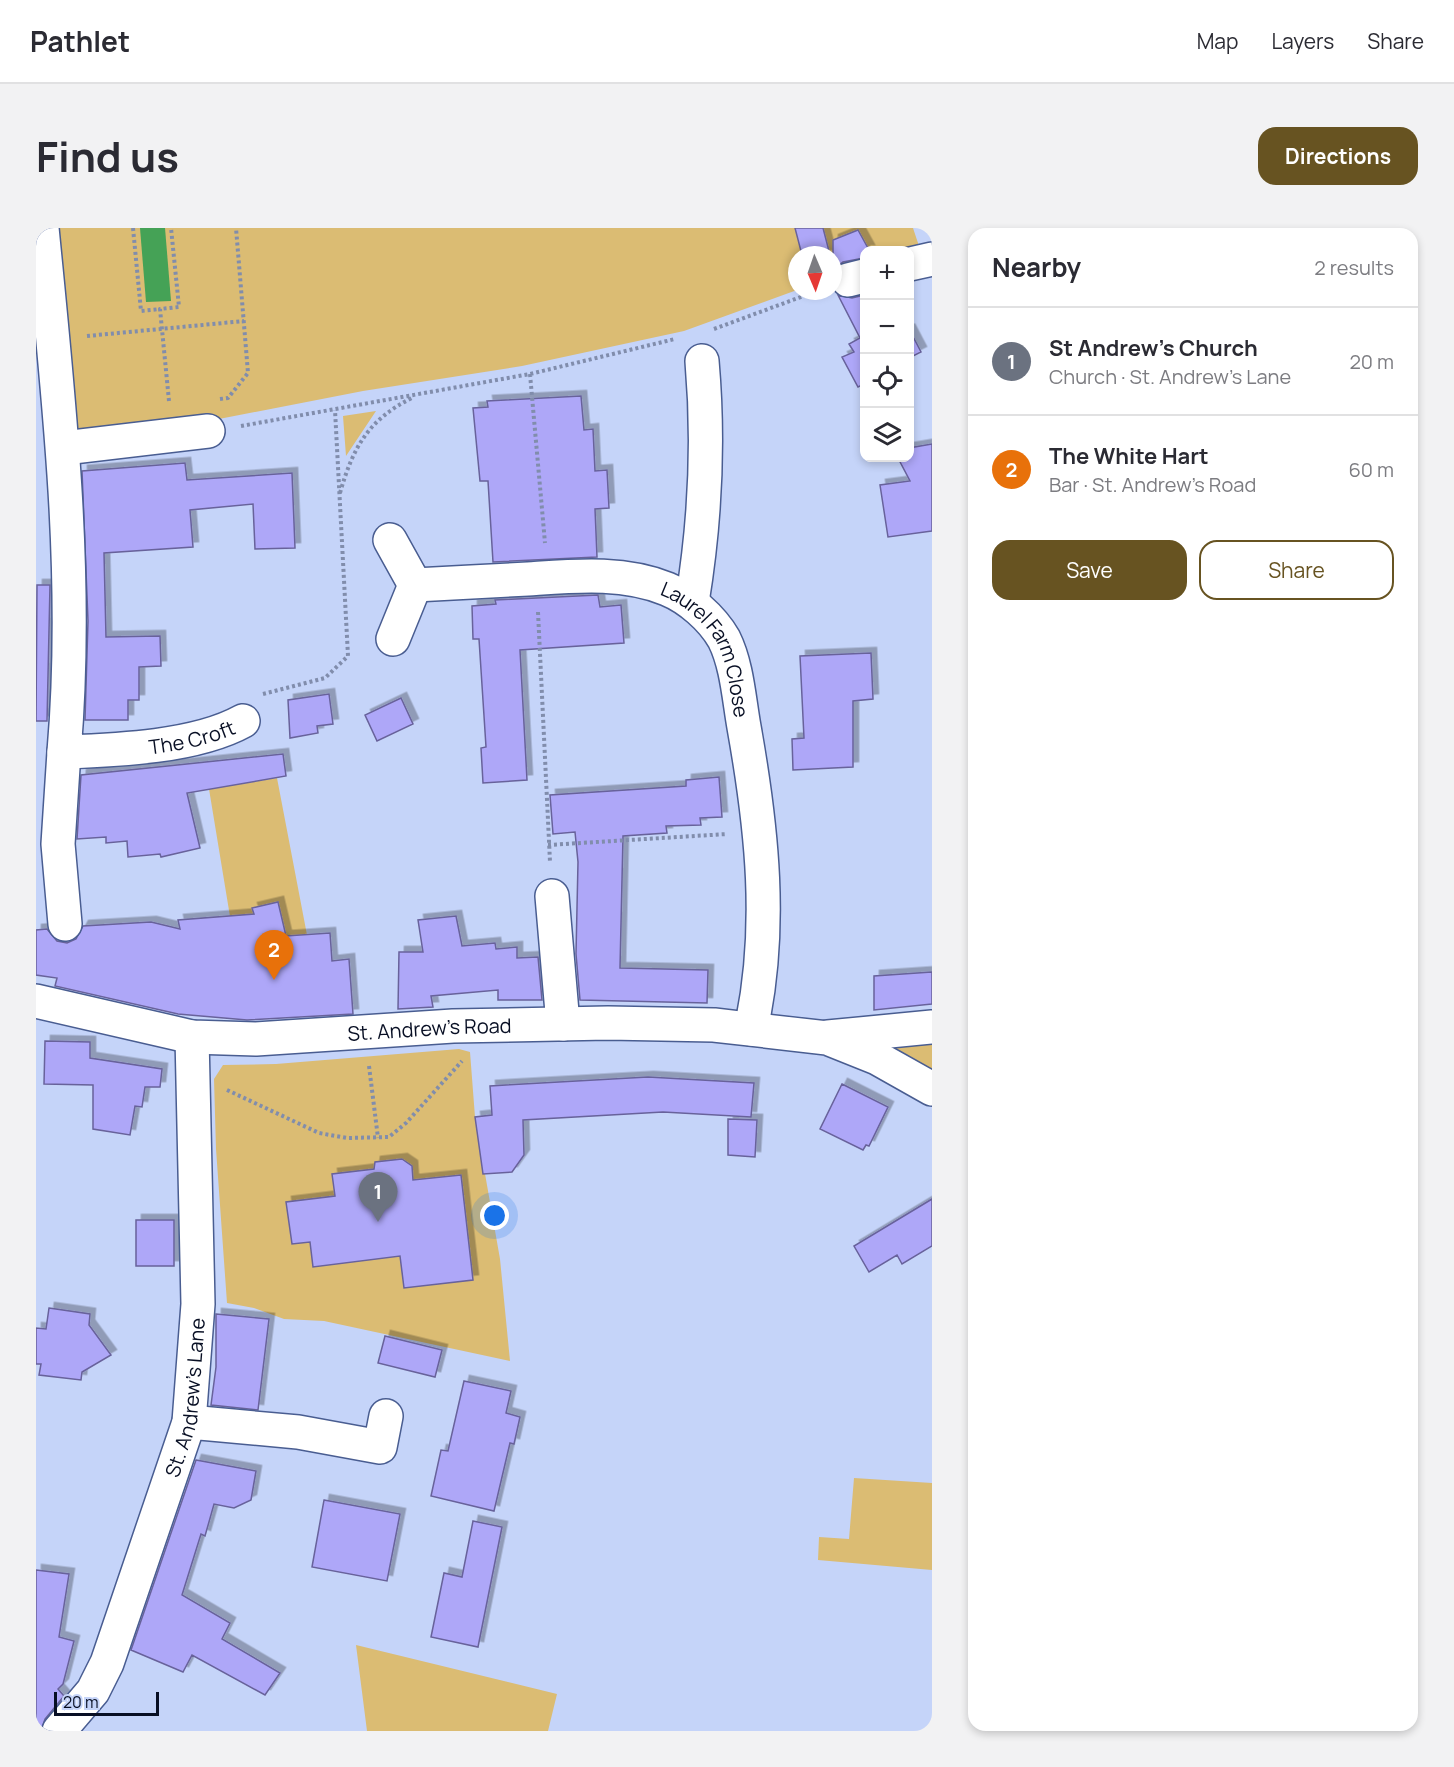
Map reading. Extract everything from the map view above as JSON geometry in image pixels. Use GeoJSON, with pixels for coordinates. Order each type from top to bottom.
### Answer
{"type":"FeatureCollection","features":[{"type":"Feature","properties":{"kind":"street"},"geometry":{"type":"LineString","coordinates":[[42,228],[64,448],[68,585],[64,752],[57,844],[65,924]]}},
{"type":"Feature","properties":{"kind":"street"},"geometry":{"type":"LineString","coordinates":[[914,263],[932,259]]}},
{"type":"Feature","properties":{"kind":"street"},"geometry":{"type":"LineString","coordinates":[[692,602],[698,564],[704,481],[706,416],[702,361]]}},
{"type":"Feature","properties":{"kind":"street"},"geometry":{"type":"LineString","coordinates":[[64,448],[208,431]]}},
{"type":"Feature","properties":{"kind":"street"},"geometry":{"type":"LineString","coordinates":[[390,540],[415,585],[393,639]]}},
{"type":"Feature","properties":{"kind":"street","name":"Laurel Farm Close"},"geometry":{"type":"LineString","coordinates":[[415,585],[602,575],[640,580],[668,589],[692,602],[723,638],[730,655],[760,832],[764,922],[762,967],[751,1029]]}},
{"type":"Feature","properties":{"kind":"street","name":"The Croft"},"geometry":{"type":"LineString","coordinates":[[64,752],[119,750],[221,733],[243,721]]}},
{"type":"Feature","properties":{"kind":"street"},"geometry":{"type":"LineString","coordinates":[[552,896],[563,1024]]}},
{"type":"Feature","properties":{"kind":"street","name":"St. Andrew's Road"},"geometry":{"type":"LineString","coordinates":[[36,1001],[192,1037],[256,1039],[453,1026],[563,1024],[671,1023],[827,1038],[932,1027]]}},
{"type":"Feature","properties":{"kind":"street","name":"St. Andrew's Lane"},"geometry":{"type":"LineString","coordinates":[[59,1731],[93,1691],[107,1663],[189,1422],[198,1304],[196,1157],[191,1081],[192,1037]]}},
{"type":"Feature","properties":{"kind":"street","name":"St. Andrew's Road"},"geometry":{"type":"LineString","coordinates":[[827,1038],[878,1058],[932,1089]]}},
{"type":"Feature","properties":{"kind":"street"},"geometry":{"type":"LineString","coordinates":[[189,1422],[298,1432],[380,1447],[386,1416]]}},
{"type":"Feature","properties":{"kind":"path"},"geometry":{"type":"LineString","coordinates":[[133,228],[141,310],[179,307],[171,228]]}},
{"type":"Feature","properties":{"kind":"path"},"geometry":{"type":"LineString","coordinates":[[216,399],[228,398],[248,373],[236,228]]}},
{"type":"Feature","properties":{"kind":"path"},"geometry":{"type":"LineString","coordinates":[[160,309],[169,404]]}},
{"type":"Feature","properties":{"kind":"path"},"geometry":{"type":"LineString","coordinates":[[86,336],[244,321]]}},
{"type":"Feature","properties":{"kind":"path"},"geometry":{"type":"LineString","coordinates":[[85,325],[87,347]]}},
{"type":"Feature","properties":{"kind":"path","name":"The Croft"},"geometry":{"type":"LineString","coordinates":[[208,431],[530,374],[541,578]]}},
{"type":"Feature","properties":{"kind":"path","name":"The Croft"},"geometry":{"type":"LineString","coordinates":[[339,496],[347,469],[367,431],[388,410],[418,394]]}},
{"type":"Feature","properties":{"kind":"path"},"geometry":{"type":"LineString","coordinates":[[158,405],[181,403]]}},
{"type":"Feature","properties":{"kind":"path","name":"The Croft"},"geometry":{"type":"LineString","coordinates":[[243,721],[260,695],[325,678],[348,656],[335,410]]}},
{"type":"Feature","properties":{"kind":"path"},"geometry":{"type":"LineString","coordinates":[[541,578],[548,845],[552,896]]}},
{"type":"Feature","properties":{"kind":"path"},"geometry":{"type":"LineString","coordinates":[[548,845],[632,842],[760,832]]}},
{"type":"Feature","properties":{"kind":"path"},"geometry":{"type":"LineString","coordinates":[[191,1081],[228,1090],[319,1133],[347,1138],[389,1137],[406,1123],[477,1044],[484,1035],[485,1027]]}},
{"type":"Feature","properties":{"kind":"path"},"geometry":{"type":"LineString","coordinates":[[366,1033],[378,1138]]}},
{"type":"Feature","properties":{"kind":"shaded area"},"geometry":{"type":"Polygon","coordinates":[[[52,228],[913,228],[919,246],[914,248],[914,246],[860,246],[860,267],[842,274],[842,246],[788,246],[788,293],[684,331],[522,366],[363,391],[183,426],[77,432],[52,228]]]}},
{"type":"Feature","properties":{"kind":"shaded area"},"geometry":{"type":"Polygon","coordinates":[[[140,228],[165,228],[171,301],[146,302],[140,228]]]}},
{"type":"Feature","properties":{"kind":"shaded area"},"geometry":{"type":"Polygon","coordinates":[[[376,411],[346,456],[343,416],[376,411]]]}},
{"type":"Feature","properties":{"kind":"shaded area"},"geometry":{"type":"Polygon","coordinates":[[[277,778],[307,935],[286,936],[237,959],[209,789],[277,778]]]}},
{"type":"Feature","properties":{"kind":"shaded area"},"geometry":{"type":"Polygon","coordinates":[[[932,1037],[932,1075],[878,1042],[932,1037]]]}},
{"type":"Feature","properties":{"kind":"shaded area"},"geometry":{"type":"Polygon","coordinates":[[[459,1049],[470,1052],[475,1117],[500,1259],[510,1361],[324,1321],[284,1319],[254,1308],[227,1303],[216,1149],[214,1079],[223,1065],[276,1064],[459,1049]]]}},
{"type":"Feature","properties":{"kind":"shaded area"},"geometry":{"type":"Polygon","coordinates":[[[854,1478],[932,1483],[932,1570],[818,1560],[819,1537],[849,1539],[854,1478]]]}},
{"type":"Feature","properties":{"kind":"shaded area"},"geometry":{"type":"Polygon","coordinates":[[[356,1645],[557,1694],[548,1731],[367,1731],[356,1645]]]}},
{"type":"Feature","properties":{"kind":"building"},"geometry":{"type":"Polygon","coordinates":[[[795,228],[823,228],[828,246],[800,246],[795,228]]]}},
{"type":"Feature","properties":{"kind":"building"},"geometry":{"type":"Polygon","coordinates":[[[858,230],[867,246],[860,246],[860,259],[842,263],[842,246],[833,246],[833,240],[858,230]]]}},
{"type":"Feature","properties":{"kind":"building"},"geometry":{"type":"Polygon","coordinates":[[[842,296],[852,298],[860,296],[860,338],[841,300],[842,296]]]}},
{"type":"Feature","properties":{"kind":"building"},"geometry":{"type":"Polygon","coordinates":[[[860,338],[860,386],[858,387],[842,357],[854,352],[849,344],[860,338]]]}},
{"type":"Feature","properties":{"kind":"building"},"geometry":{"type":"Polygon","coordinates":[[[914,339],[921,352],[914,356],[914,339]]]}},
{"type":"Feature","properties":{"kind":"building"},"geometry":{"type":"Polygon","coordinates":[[[581,396],[584,430],[593,429],[595,471],[607,470],[609,508],[595,509],[597,557],[493,562],[488,481],[480,481],[473,408],[488,407],[487,401],[581,396]]]}},
{"type":"Feature","properties":{"kind":"building"},"geometry":{"type":"Polygon","coordinates":[[[932,444],[932,531],[888,537],[880,485],[910,481],[900,462],[914,462],[914,447],[932,444]]]}},
{"type":"Feature","properties":{"kind":"building"},"geometry":{"type":"Polygon","coordinates":[[[185,463],[187,480],[292,473],[295,548],[255,549],[253,504],[190,510],[193,547],[104,553],[106,637],[160,636],[161,666],[139,667],[139,700],[128,700],[128,720],[85,720],[88,621],[82,471],[185,463]]]}},
{"type":"Feature","properties":{"kind":"building"},"geometry":{"type":"Polygon","coordinates":[[[37,585],[50,585],[47,721],[36,721],[37,585]]]}},
{"type":"Feature","properties":{"kind":"building"},"geometry":{"type":"Polygon","coordinates":[[[598,595],[600,607],[621,605],[624,643],[520,650],[527,780],[483,783],[481,748],[486,747],[479,639],[473,639],[472,606],[496,604],[495,600],[598,595]]]}},
{"type":"Feature","properties":{"kind":"building"},"geometry":{"type":"Polygon","coordinates":[[[871,653],[873,699],[853,701],[853,767],[793,770],[792,739],[804,738],[800,656],[871,653]]]}},
{"type":"Feature","properties":{"kind":"building"},"geometry":{"type":"Polygon","coordinates":[[[329,694],[333,724],[317,726],[318,733],[290,738],[288,700],[329,694]]]}},
{"type":"Feature","properties":{"kind":"building"},"geometry":{"type":"Polygon","coordinates":[[[401,698],[413,724],[377,741],[365,715],[401,698]]]}},
{"type":"Feature","properties":{"kind":"building"},"geometry":{"type":"Polygon","coordinates":[[[283,754],[286,776],[187,793],[200,848],[161,857],[160,854],[128,857],[127,841],[106,843],[106,837],[77,839],[81,775],[283,754]]]}},
{"type":"Feature","properties":{"kind":"building"},"geometry":{"type":"Polygon","coordinates":[[[719,777],[722,817],[700,818],[701,825],[666,826],[667,833],[623,836],[620,968],[708,970],[707,1003],[580,1000],[576,954],[578,862],[575,832],[553,834],[550,795],[686,786],[686,780],[719,777]]]}},
{"type":"Feature","properties":{"kind":"building"},"geometry":{"type":"Polygon","coordinates":[[[278,902],[286,936],[330,933],[332,961],[349,959],[353,1014],[247,1020],[178,1014],[55,986],[57,978],[36,975],[36,930],[47,929],[57,941],[67,943],[76,939],[83,926],[151,922],[180,929],[178,920],[254,914],[252,908],[278,902]]]}},
{"type":"Feature","properties":{"kind":"building"},"geometry":{"type":"Polygon","coordinates":[[[456,916],[462,946],[495,943],[496,949],[517,947],[517,958],[538,957],[542,1000],[498,1000],[498,990],[431,996],[433,1007],[398,1009],[399,952],[423,952],[418,920],[456,916]]]}},
{"type":"Feature","properties":{"kind":"building"},"geometry":{"type":"Polygon","coordinates":[[[932,972],[932,1004],[874,1010],[874,976],[932,972]]]}},
{"type":"Feature","properties":{"kind":"building"},"geometry":{"type":"Polygon","coordinates":[[[45,1041],[90,1042],[90,1058],[162,1069],[160,1087],[145,1087],[142,1107],[135,1106],[130,1135],[93,1129],[93,1085],[44,1084],[45,1041]]]}},
{"type":"Feature","properties":{"kind":"building"},"geometry":{"type":"Polygon","coordinates":[[[648,1077],[754,1083],[751,1117],[663,1112],[523,1120],[524,1155],[512,1172],[483,1174],[475,1117],[492,1115],[490,1086],[648,1077]]]}},
{"type":"Feature","properties":{"kind":"building"},"geometry":{"type":"Polygon","coordinates":[[[842,1084],[888,1107],[869,1146],[866,1145],[863,1150],[820,1129],[842,1084]]]}},
{"type":"Feature","properties":{"kind":"building"},"geometry":{"type":"Polygon","coordinates":[[[728,1119],[757,1120],[755,1157],[728,1155],[728,1119]]]}},
{"type":"Feature","properties":{"kind":"building"},"geometry":{"type":"Polygon","coordinates":[[[402,1159],[412,1166],[413,1180],[461,1175],[473,1280],[404,1288],[400,1256],[313,1267],[310,1242],[292,1244],[286,1202],[335,1196],[332,1174],[374,1169],[375,1162],[402,1159]]]}},
{"type":"Feature","properties":{"kind":"building"},"geometry":{"type":"Polygon","coordinates":[[[932,1199],[932,1246],[902,1264],[897,1255],[869,1272],[854,1246],[932,1199]]]}},
{"type":"Feature","properties":{"kind":"building"},"geometry":{"type":"Polygon","coordinates":[[[136,1220],[174,1220],[174,1266],[136,1266],[136,1220]]]}},
{"type":"Feature","properties":{"kind":"building"},"geometry":{"type":"Polygon","coordinates":[[[49,1308],[90,1314],[89,1325],[111,1355],[82,1372],[81,1380],[39,1375],[41,1364],[36,1364],[36,1328],[46,1329],[49,1308]]]}},
{"type":"Feature","properties":{"kind":"building"},"geometry":{"type":"Polygon","coordinates":[[[216,1314],[269,1319],[258,1410],[211,1405],[216,1367],[216,1314]]]}},
{"type":"Feature","properties":{"kind":"building"},"geometry":{"type":"Polygon","coordinates":[[[385,1336],[442,1350],[435,1377],[378,1363],[385,1336]]]}},
{"type":"Feature","properties":{"kind":"building"},"geometry":{"type":"Polygon","coordinates":[[[464,1381],[511,1391],[506,1413],[520,1417],[514,1444],[510,1443],[494,1511],[431,1496],[441,1450],[448,1451],[464,1381]]]}},
{"type":"Feature","properties":{"kind":"building"},"geometry":{"type":"Polygon","coordinates":[[[196,1460],[256,1471],[251,1500],[234,1508],[214,1504],[205,1536],[201,1534],[182,1595],[230,1623],[222,1639],[280,1673],[265,1695],[192,1655],[183,1672],[131,1650],[196,1460]]]}},
{"type":"Feature","properties":{"kind":"building"},"geometry":{"type":"Polygon","coordinates":[[[324,1500],[400,1514],[387,1581],[312,1567],[324,1500]]]}},
{"type":"Feature","properties":{"kind":"building"},"geometry":{"type":"Polygon","coordinates":[[[473,1521],[502,1527],[478,1647],[431,1637],[444,1573],[462,1577],[473,1521]]]}},
{"type":"Feature","properties":{"kind":"building"},"geometry":{"type":"Polygon","coordinates":[[[36,1570],[69,1574],[59,1637],[74,1641],[63,1684],[58,1689],[64,1696],[45,1719],[41,1731],[36,1731],[36,1570]]]}},
{"type":"Feature","properties":{"kind":"place","name":"The White Hart"},"geometry":{"type":"Point","coordinates":[274,980]}},
{"type":"Feature","properties":{"kind":"place","name":"St Andrew's Church"},"geometry":{"type":"Point","coordinates":[378,1222]}}]}
